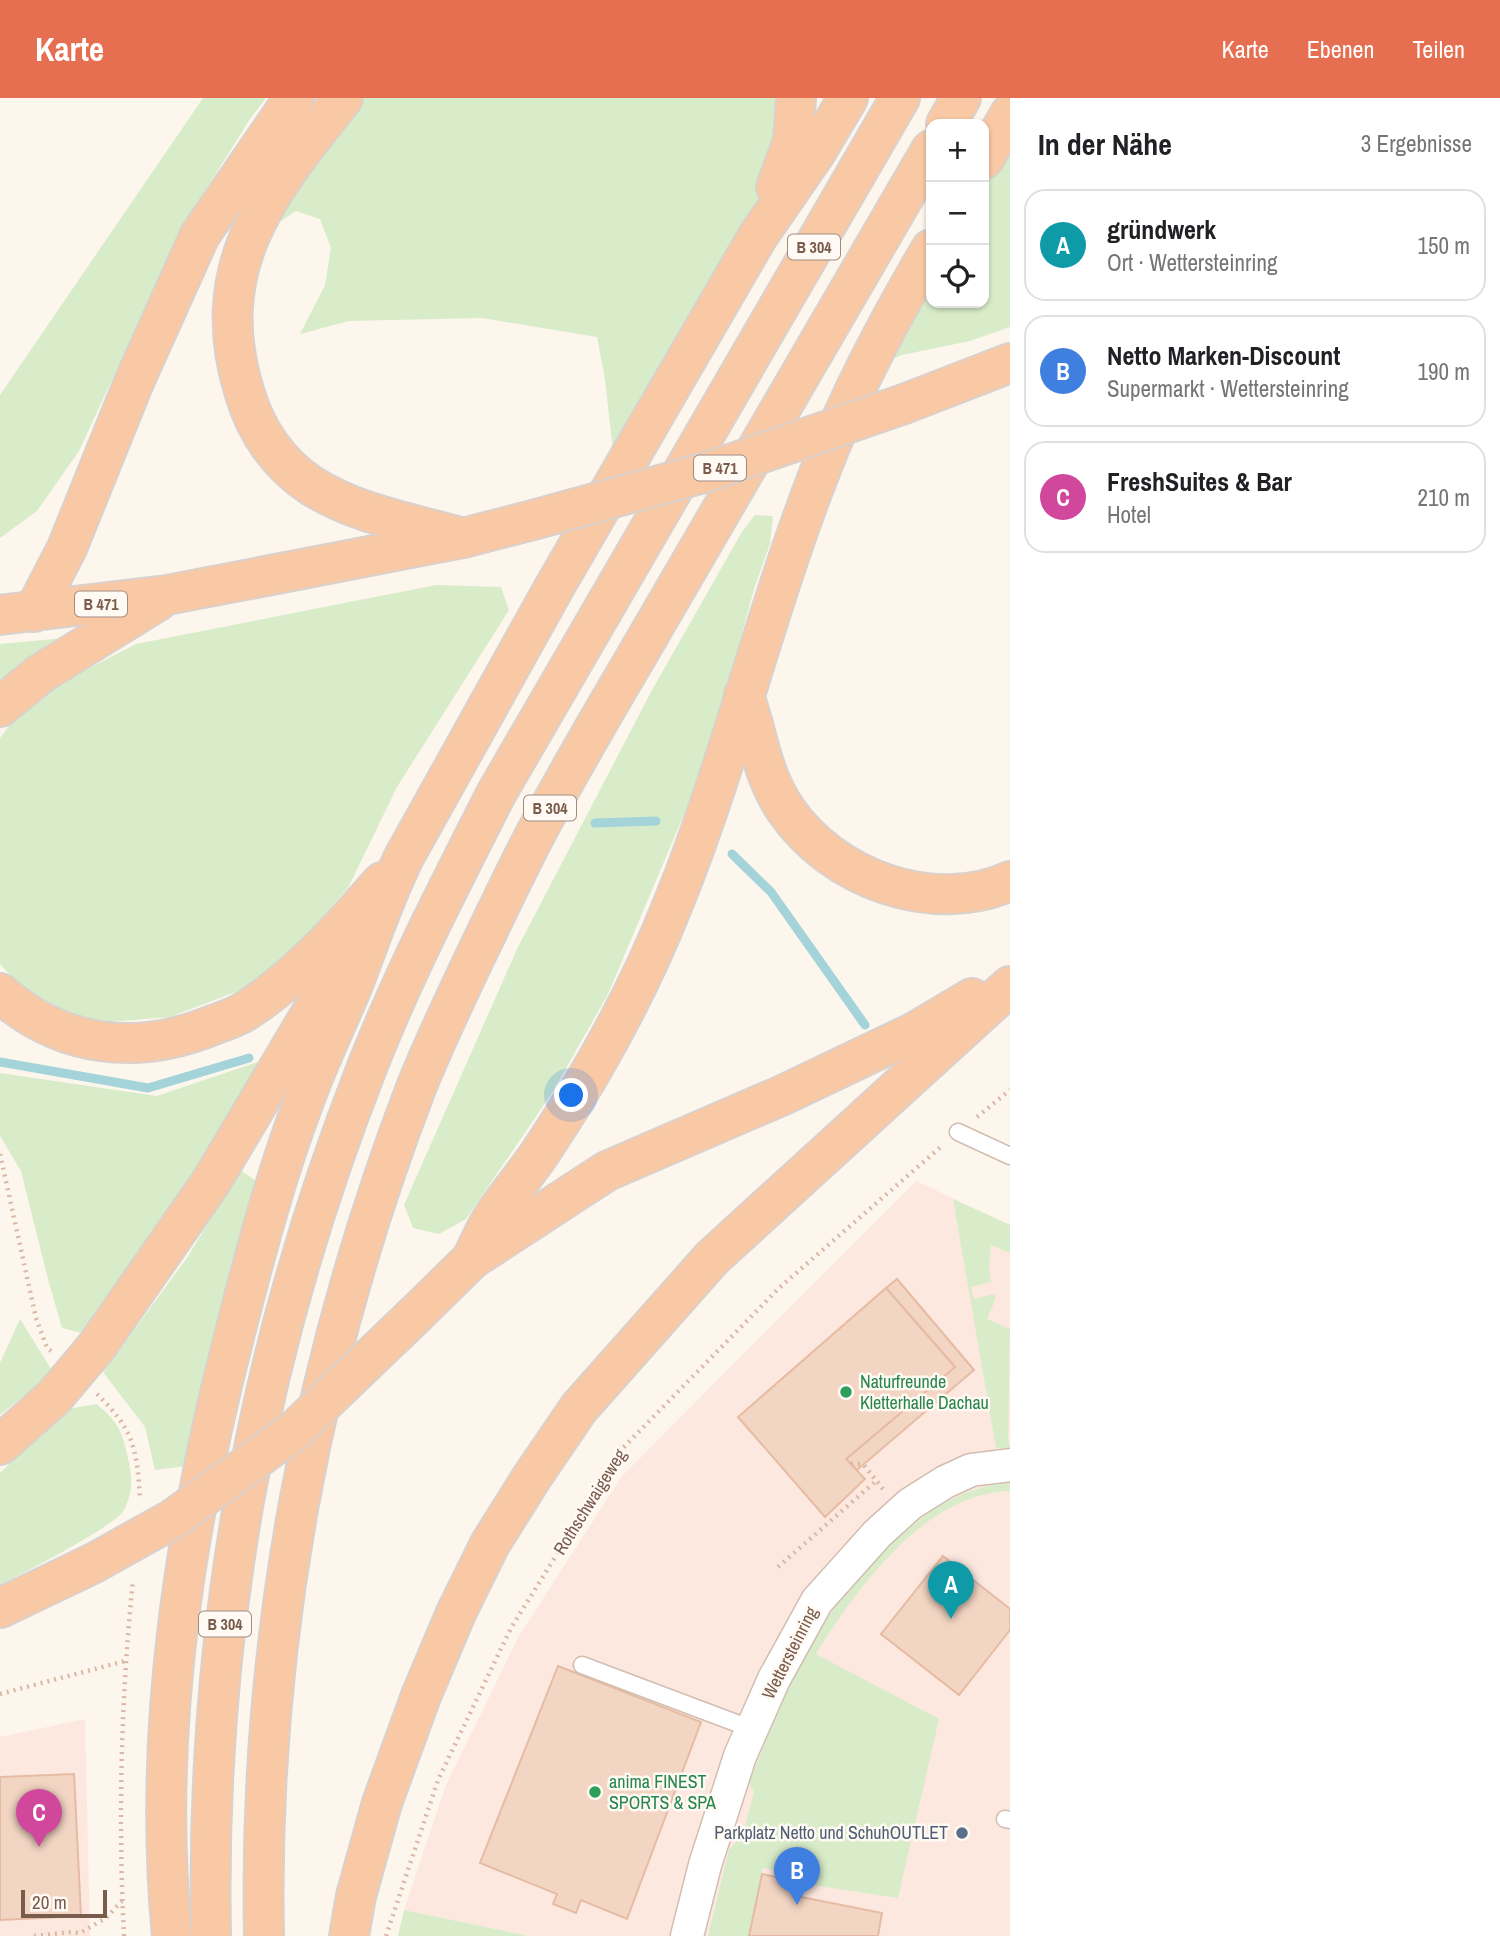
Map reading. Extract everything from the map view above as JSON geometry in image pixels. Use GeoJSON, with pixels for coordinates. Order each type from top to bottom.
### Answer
{"type":"FeatureCollection","features":[{"type":"Feature","properties":{"kind":"highway"},"geometry":{"type":"LineString","coordinates":[[17,613],[67,548],[134,382],[200,235],[294,98]]}},
{"type":"Feature","properties":{"kind":"highway"},"geometry":{"type":"LineString","coordinates":[[343,98],[278,183],[244,245],[231,309],[233,348],[238,373],[256,423],[269,445],[288,467],[312,486],[369,514],[463,538]]}},
{"type":"Feature","properties":{"kind":"highway"},"geometry":{"type":"LineString","coordinates":[[758,236],[793,141],[796,98]]}},
{"type":"Feature","properties":{"kind":"highway"},"geometry":{"type":"LineString","coordinates":[[172,1936],[167,1793],[171,1695],[183,1581],[219,1395],[259,1241],[303,1101],[353,984],[383,900],[404,857],[555,586],[758,236],[816,152],[848,98]]}},
{"type":"Feature","properties":{"kind":"highway","name":"B 304"},"geometry":{"type":"LineString","coordinates":[[211,1936],[214,1732],[231,1570],[260,1419],[284,1318],[310,1227],[349,1112],[400,989],[496,794],[900,98]]}},
{"type":"Feature","properties":{"kind":"highway"},"geometry":{"type":"LineString","coordinates":[[949,119],[961,98]]}},
{"type":"Feature","properties":{"kind":"highway"},"geometry":{"type":"LineString","coordinates":[[989,150],[1010,114]]}},
{"type":"Feature","properties":{"kind":"highway","name":"B 304"},"geometry":{"type":"LineString","coordinates":[[264,1936],[264,1822],[268,1749],[284,1584],[295,1521],[307,1456],[345,1298],[417,1086],[445,1021],[535,835],[926,159]]}},
{"type":"Feature","properties":{"kind":"highway"},"geometry":{"type":"LineString","coordinates":[[472,1259],[492,1220],[544,1148],[598,1060],[645,971],[699,835],[819,473],[860,377],[926,258]]}},
{"type":"Feature","properties":{"kind":"highway","name":"B 471"},"geometry":{"type":"LineString","coordinates":[[17,613],[167,595],[463,538],[707,472],[1000,373]]}},
{"type":"Feature","properties":{"kind":"highway"},"geometry":{"type":"LineString","coordinates":[[0,707],[40,674],[167,595]]}},
{"type":"Feature","properties":{"kind":"highway"},"geometry":{"type":"LineString","coordinates":[[744,695],[753,719],[758,751],[785,809],[805,835],[834,858],[859,873],[892,887],[929,893],[969,892],[1010,881]]}},
{"type":"Feature","properties":{"kind":"highway"},"geometry":{"type":"LineString","coordinates":[[0,993],[47,1026],[85,1039],[120,1044],[156,1042],[199,1031],[244,1012],[280,986],[336,934],[404,857]]}},
{"type":"Feature","properties":{"kind":"highway"},"geometry":{"type":"LineString","coordinates":[[0,1446],[54,1397],[97,1346],[211,1182],[327,985],[383,900]]}},
{"type":"Feature","properties":{"kind":"highway"},"geometry":{"type":"LineString","coordinates":[[0,1608],[94,1563],[173,1519],[293,1432],[472,1259],[607,1171],[783,1095],[903,1038],[1010,975]]}},
{"type":"Feature","properties":{"kind":"highway"},"geometry":{"type":"LineString","coordinates":[[349,1936],[356,1896],[382,1803],[421,1696],[456,1613],[490,1544],[579,1408],[712,1258],[1010,986]]}},
{"type":"Feature","properties":{"kind":"street","name":"Wettersteinring"},"geometry":{"type":"LineString","coordinates":[[687,1936],[722,1806],[774,1679],[817,1601],[877,1534],[902,1511],[971,1470],[1010,1465]]}},
{"type":"Feature","properties":{"kind":"lane"},"geometry":{"type":"LineString","coordinates":[[958,1132],[1010,1156]]}},
{"type":"Feature","properties":{"kind":"lane"},"geometry":{"type":"LineString","coordinates":[[582,1665],[671,1691],[752,1730]]}},
{"type":"Feature","properties":{"kind":"path","name":"Rothschwaigeweg"},"geometry":{"type":"LineString","coordinates":[[387,1936],[438,1780],[511,1628],[623,1448],[779,1288],[1010,1090]]}},
{"type":"Feature","properties":{"kind":"path"},"geometry":{"type":"LineString","coordinates":[[0,1154],[36,1318],[47,1348],[57,1357]]}},
{"type":"Feature","properties":{"kind":"path"},"geometry":{"type":"LineString","coordinates":[[851,1464],[863,1464],[902,1511]]}},
{"type":"Feature","properties":{"kind":"path"},"geometry":{"type":"LineString","coordinates":[[778,1567],[876,1480]]}},
{"type":"Feature","properties":{"kind":"path"},"geometry":{"type":"LineString","coordinates":[[0,1694],[125,1661],[122,1901],[124,1936]]}},
{"type":"Feature","properties":{"kind":"path"},"geometry":{"type":"LineString","coordinates":[[34,1936],[72,1932],[81,1935],[106,1918],[122,1901]]}},
{"type":"Feature","properties":{"kind":"shaded area"},"geometry":{"type":"Polygon","coordinates":[[[916,1181],[1010,1225],[1010,1936],[529,1936],[404,1910],[446,1785],[519,1636],[622,1476],[916,1181]]]}},
{"type":"Feature","properties":{"kind":"shaded area"},"geometry":{"type":"Polygon","coordinates":[[[85,1719],[90,1936],[0,1936],[0,1737],[85,1719]]]}},
{"type":"Feature","properties":{"kind":"green space"},"geometry":{"type":"Polygon","coordinates":[[[203,98],[266,98],[183,226],[79,451],[37,511],[0,538],[0,395],[203,98]]]}},
{"type":"Feature","properties":{"kind":"green space"},"geometry":{"type":"Polygon","coordinates":[[[356,98],[786,98],[761,199],[613,451],[597,337],[482,318],[349,321],[300,334],[325,285],[331,248],[320,219],[296,211],[272,227],[356,98]]]}},
{"type":"Feature","properties":{"kind":"green space"},"geometry":{"type":"Polygon","coordinates":[[[1010,142],[1010,327],[970,341],[902,355],[881,364],[926,287],[926,308],[989,308],[989,178],[1010,142]]]}},
{"type":"Feature","properties":{"kind":"green space"},"geometry":{"type":"Polygon","coordinates":[[[755,515],[773,516],[770,544],[755,586],[707,760],[608,994],[552,1093],[466,1219],[439,1234],[413,1228],[404,1205],[517,949],[652,690],[743,530],[755,515]]]}},
{"type":"Feature","properties":{"kind":"green space"},"geometry":{"type":"Polygon","coordinates":[[[436,585],[501,587],[509,610],[397,787],[348,888],[267,980],[170,1017],[86,1024],[26,993],[0,964],[0,738],[31,698],[136,644],[436,585]]]}},
{"type":"Feature","properties":{"kind":"green space"},"geometry":{"type":"Polygon","coordinates":[[[64,638],[0,684],[0,644],[64,638]]]}},
{"type":"Feature","properties":{"kind":"green space"},"geometry":{"type":"Polygon","coordinates":[[[269,1058],[148,1255],[86,1334],[62,1328],[21,1171],[0,1136],[0,1073],[157,1096],[269,1058]]]}},
{"type":"Feature","properties":{"kind":"green space"},"geometry":{"type":"Polygon","coordinates":[[[240,1170],[261,1184],[186,1466],[155,1470],[145,1427],[103,1372],[187,1258],[240,1170]]]}},
{"type":"Feature","properties":{"kind":"green space"},"geometry":{"type":"Polygon","coordinates":[[[953,1199],[1010,1225],[1010,1253],[991,1245],[991,1282],[971,1287],[974,1299],[994,1294],[996,1298],[987,1319],[1010,1329],[1010,1448],[996,1448],[953,1199]]]}},
{"type":"Feature","properties":{"kind":"green space"},"geometry":{"type":"Polygon","coordinates":[[[20,1319],[53,1372],[0,1415],[0,1363],[20,1319]]]}},
{"type":"Feature","properties":{"kind":"green space"},"geometry":{"type":"Polygon","coordinates":[[[96,1404],[114,1421],[126,1449],[131,1484],[124,1510],[87,1538],[0,1585],[0,1473],[68,1409],[96,1404]]]}},
{"type":"Feature","properties":{"kind":"green space"},"geometry":{"type":"Polygon","coordinates":[[[1010,1483],[1010,1491],[979,1496],[949,1508],[922,1526],[873,1574],[851,1601],[816,1654],[939,1719],[898,1898],[812,1885],[813,1879],[800,1877],[799,1882],[782,1879],[782,1872],[763,1868],[749,1936],[708,1936],[729,1850],[743,1834],[754,1792],[749,1783],[797,1672],[833,1610],[878,1558],[933,1511],[977,1489],[1010,1483]]]}},
{"type":"Feature","properties":{"kind":"green space"},"geometry":{"type":"Polygon","coordinates":[[[404,1910],[529,1936],[398,1936],[404,1910]]]}},
{"type":"Feature","properties":{"kind":"building"},"geometry":{"type":"Polygon","coordinates":[[[897,1279],[974,1370],[857,1470],[846,1459],[955,1367],[886,1288],[897,1279]]]}},
{"type":"Feature","properties":{"kind":"building","name":"Naturfreunde Kletterhalle Dachau"},"geometry":{"type":"Polygon","coordinates":[[[886,1288],[955,1367],[846,1459],[865,1479],[825,1517],[738,1417],[886,1288]]]}},
{"type":"Feature","properties":{"kind":"building"},"geometry":{"type":"Polygon","coordinates":[[[943,1556],[1010,1609],[1010,1630],[959,1695],[881,1634],[943,1556]]]}},
{"type":"Feature","properties":{"kind":"building","name":"anima FINEST SPORTS & SPA"},"geometry":{"type":"Polygon","coordinates":[[[558,1666],[701,1722],[627,1919],[581,1900],[576,1913],[553,1904],[557,1894],[480,1863],[558,1666]]]}},
{"type":"Feature","properties":{"kind":"building"},"geometry":{"type":"Polygon","coordinates":[[[74,1774],[81,1916],[0,1920],[0,1777],[74,1774]]]}},
{"type":"Feature","properties":{"kind":"building"},"geometry":{"type":"Polygon","coordinates":[[[762,1874],[799,1882],[796,1896],[882,1913],[878,1936],[749,1936],[762,1874]]]}},
{"type":"Feature","properties":{"kind":"waterway"},"geometry":{"type":"LineString","coordinates":[[595,823],[656,821]]}},
{"type":"Feature","properties":{"kind":"waterway"},"geometry":{"type":"LineString","coordinates":[[732,854],[771,892],[865,1025]]}},
{"type":"Feature","properties":{"kind":"waterway"},"geometry":{"type":"LineString","coordinates":[[0,1062],[148,1088],[249,1058]]}},
{"type":"Feature","properties":{"kind":"place","name":"Naturfreunde Kletterhalle Dachau"},"geometry":{"type":"Point","coordinates":[846,1392]}},
{"type":"Feature","properties":{"kind":"place","name":"gründwerk"},"geometry":{"type":"Point","coordinates":[951,1619]}},
{"type":"Feature","properties":{"kind":"place","name":"anima FINEST SPORTS & SPA"},"geometry":{"type":"Point","coordinates":[595,1792]}},
{"type":"Feature","properties":{"kind":"place","name":"Parkplatz Netto und SchuhOUTLET"},"geometry":{"type":"Point","coordinates":[962,1833]}},
{"type":"Feature","properties":{"kind":"place","name":"FreshSuites & Bar"},"geometry":{"type":"Point","coordinates":[39,1847]}},
{"type":"Feature","properties":{"kind":"place","name":"Netto Marken-Discount"},"geometry":{"type":"Point","coordinates":[797,1905]}}]}
